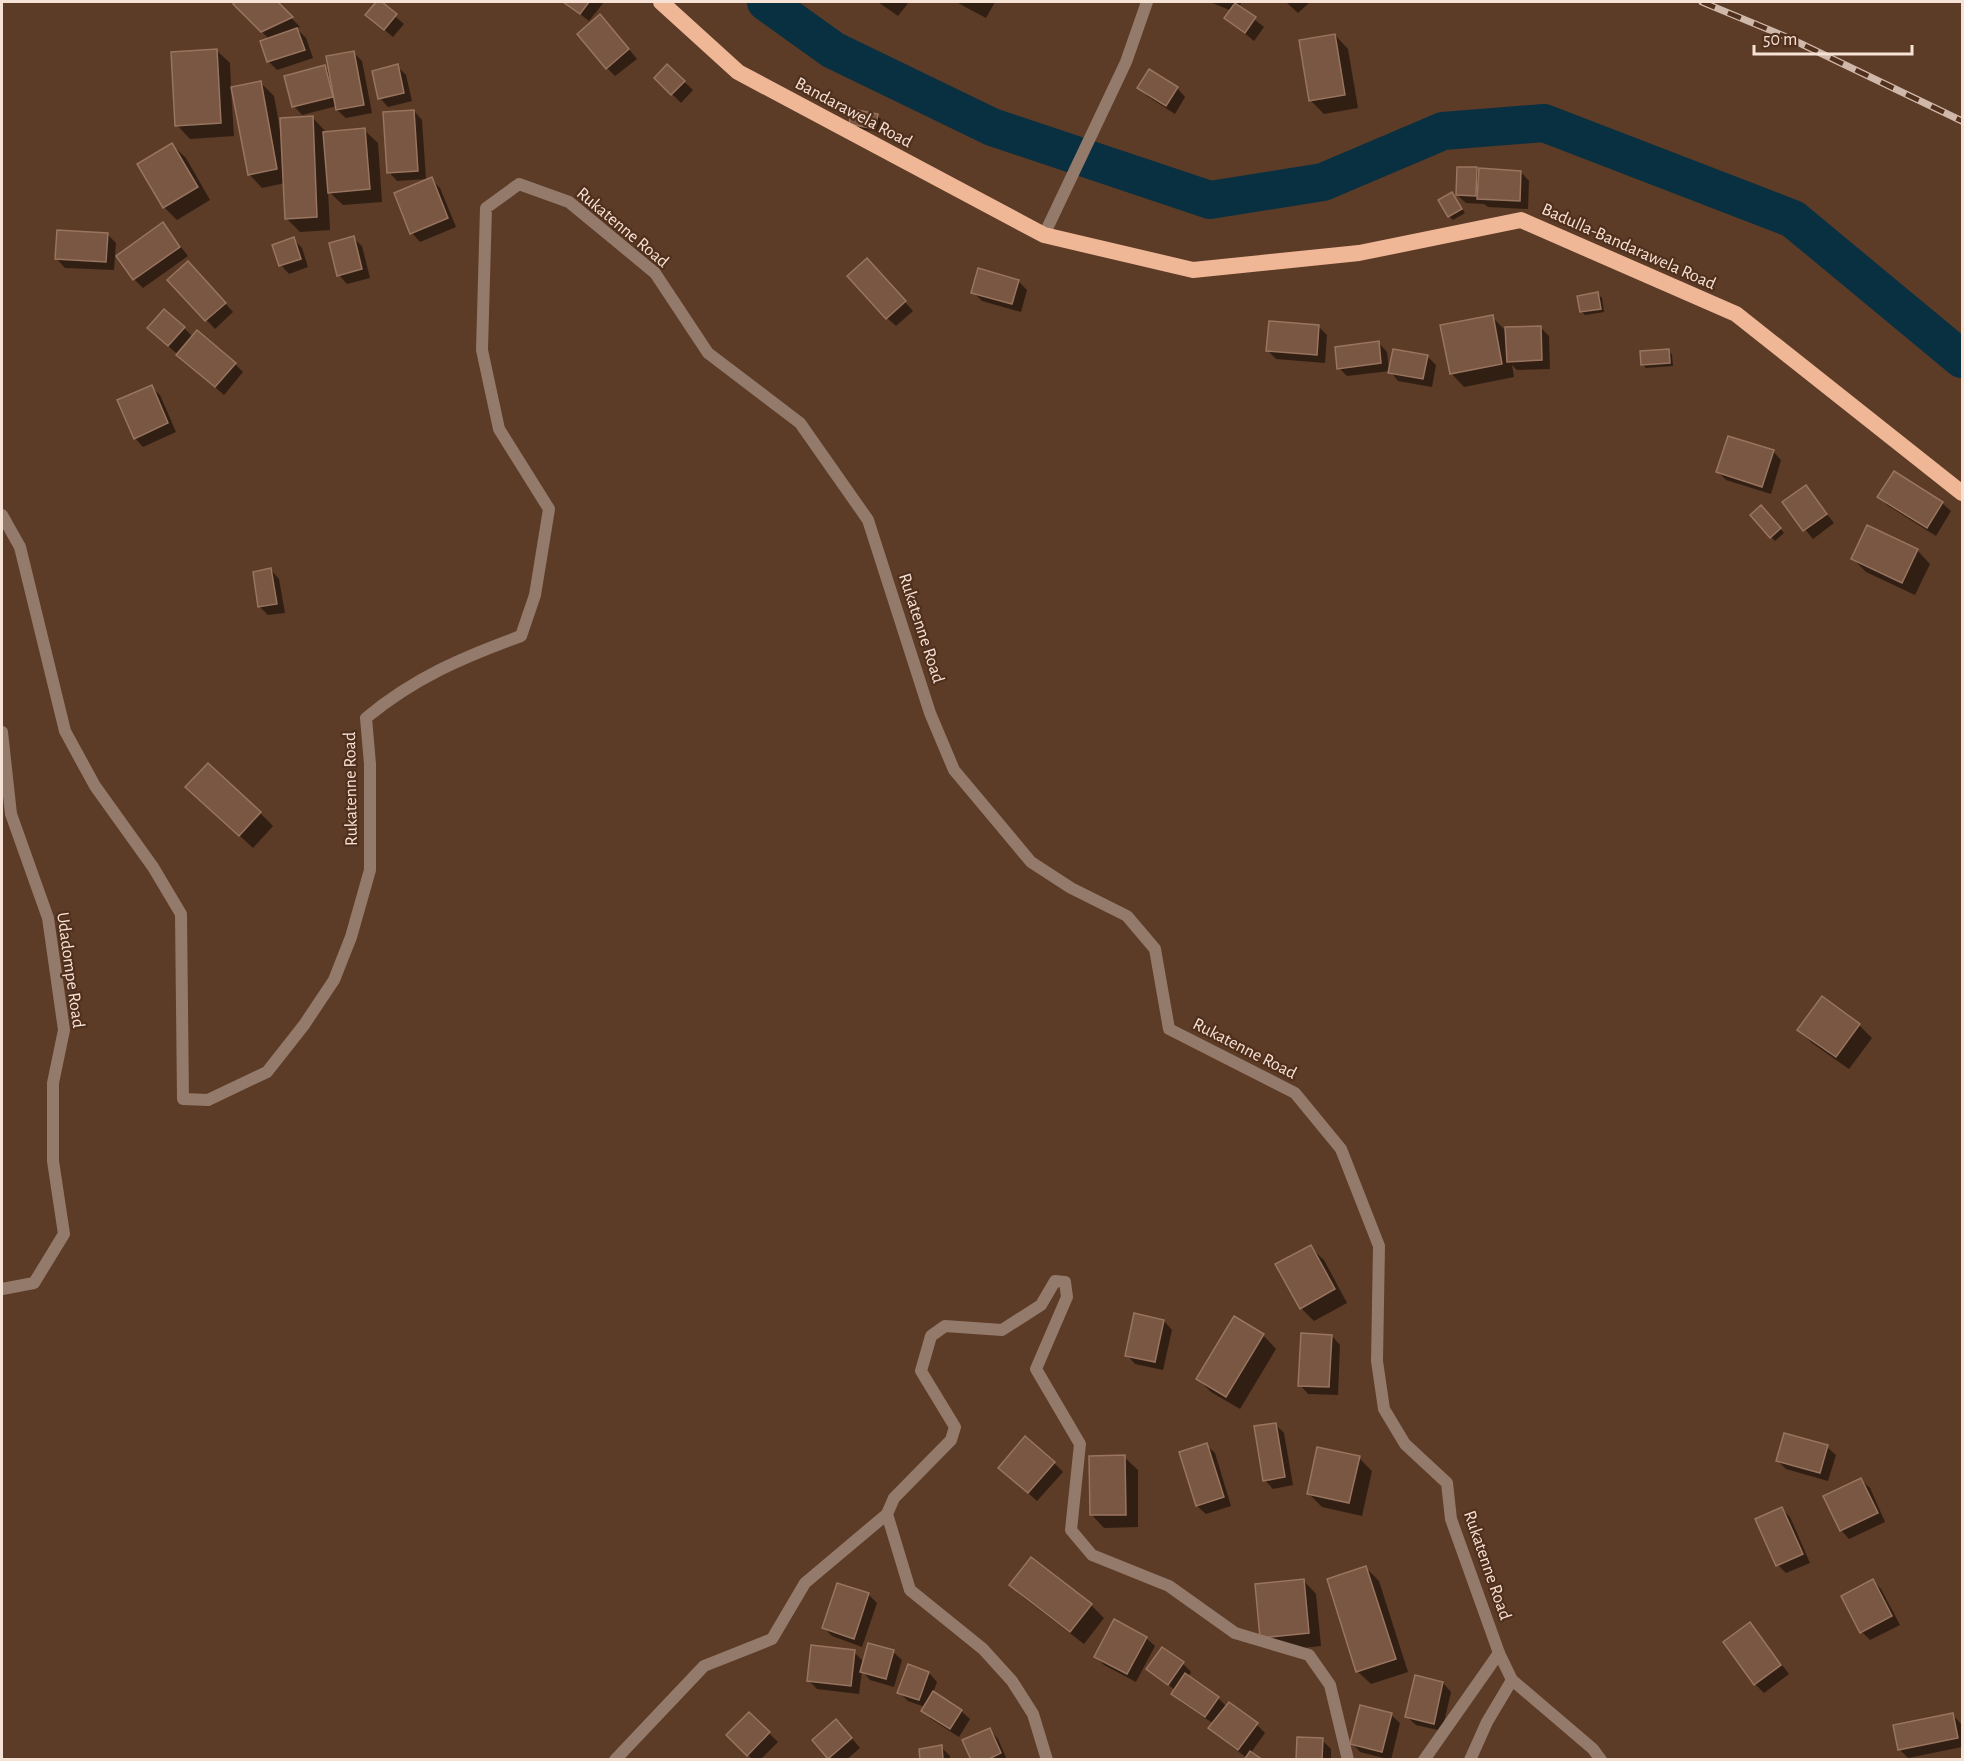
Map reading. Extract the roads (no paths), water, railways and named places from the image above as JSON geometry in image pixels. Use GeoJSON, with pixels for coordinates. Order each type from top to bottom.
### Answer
{"type":"FeatureCollection","features":[{"type":"Feature","properties":{"kind":"highway","name":"Bandarawela Road"},"geometry":{"type":"LineString","coordinates":[[661,2],[738,72],[1044,235]]}},
{"type":"Feature","properties":{"kind":"highway","name":"Badulla-Bandarawela Road"},"geometry":{"type":"LineString","coordinates":[[1044,235],[1192,270],[1359,253],[1521,220],[1736,314],[1962,493]]}},
{"type":"Feature","properties":{"kind":"street"},"geometry":{"type":"LineString","coordinates":[[1044,235],[1104,112],[1126,62],[1147,2]]}},
{"type":"Feature","properties":{"kind":"street","name":"Rukatenne Road"},"geometry":{"type":"LineString","coordinates":[[2,515],[20,547],[65,731],[95,786],[153,867],[181,914],[183,1099],[208,1100],[267,1072],[304,1025],[334,980],[351,937],[370,870],[370,764],[366,718],[419,680],[462,657],[521,636],[535,595],[549,508],[499,429],[482,350],[486,208],[519,184],[569,202],[655,273],[708,353],[800,423],[868,520],[930,712],[954,770],[1031,862],[1071,888],[1127,916],[1155,949],[1169,1029],[1295,1093],[1341,1149],[1379,1246],[1377,1360],[1384,1409],[1405,1443],[1447,1483],[1451,1519],[1499,1653],[1512,1680],[1593,1749],[1601,1760]]}},
{"type":"Feature","properties":{"kind":"street","name":"Udadompe Road"},"geometry":{"type":"LineString","coordinates":[[2,732],[10,814],[48,918],[64,1030],[52,1083],[53,1161],[64,1234],[34,1283],[2,1289]]}},
{"type":"Feature","properties":{"kind":"street"},"geometry":{"type":"LineString","coordinates":[[615,1760],[704,1666],[772,1639],[805,1583],[887,1514],[894,1498],[951,1440],[956,1427],[921,1371],[931,1336],[945,1326],[1002,1330],[1041,1305],[1054,1281],[1065,1282],[1067,1297],[1036,1369],[1080,1444],[1071,1530],[1092,1555],[1169,1586],[1235,1632],[1309,1655],[1330,1685],[1348,1760]]}},
{"type":"Feature","properties":{"kind":"street"},"geometry":{"type":"LineString","coordinates":[[887,1514],[909,1590],[983,1649],[1012,1681],[1033,1714],[1047,1760]]}},
{"type":"Feature","properties":{"kind":"street"},"geometry":{"type":"LineString","coordinates":[[1424,1760],[1499,1653]]}},
{"type":"Feature","properties":{"kind":"street"},"geometry":{"type":"LineString","coordinates":[[1470,1760],[1487,1722],[1512,1680]]}},
{"type":"Feature","properties":{"kind":"waterway"},"geometry":{"type":"LineString","coordinates":[[766,2],[833,50],[992,127],[1210,200],[1323,182],[1443,131],[1544,123],[1793,219],[1962,359]]}},
{"type":"Feature","properties":{"kind":"railway"},"geometry":{"type":"LineString","coordinates":[[1702,2],[1789,38],[1962,121]]}}]}
